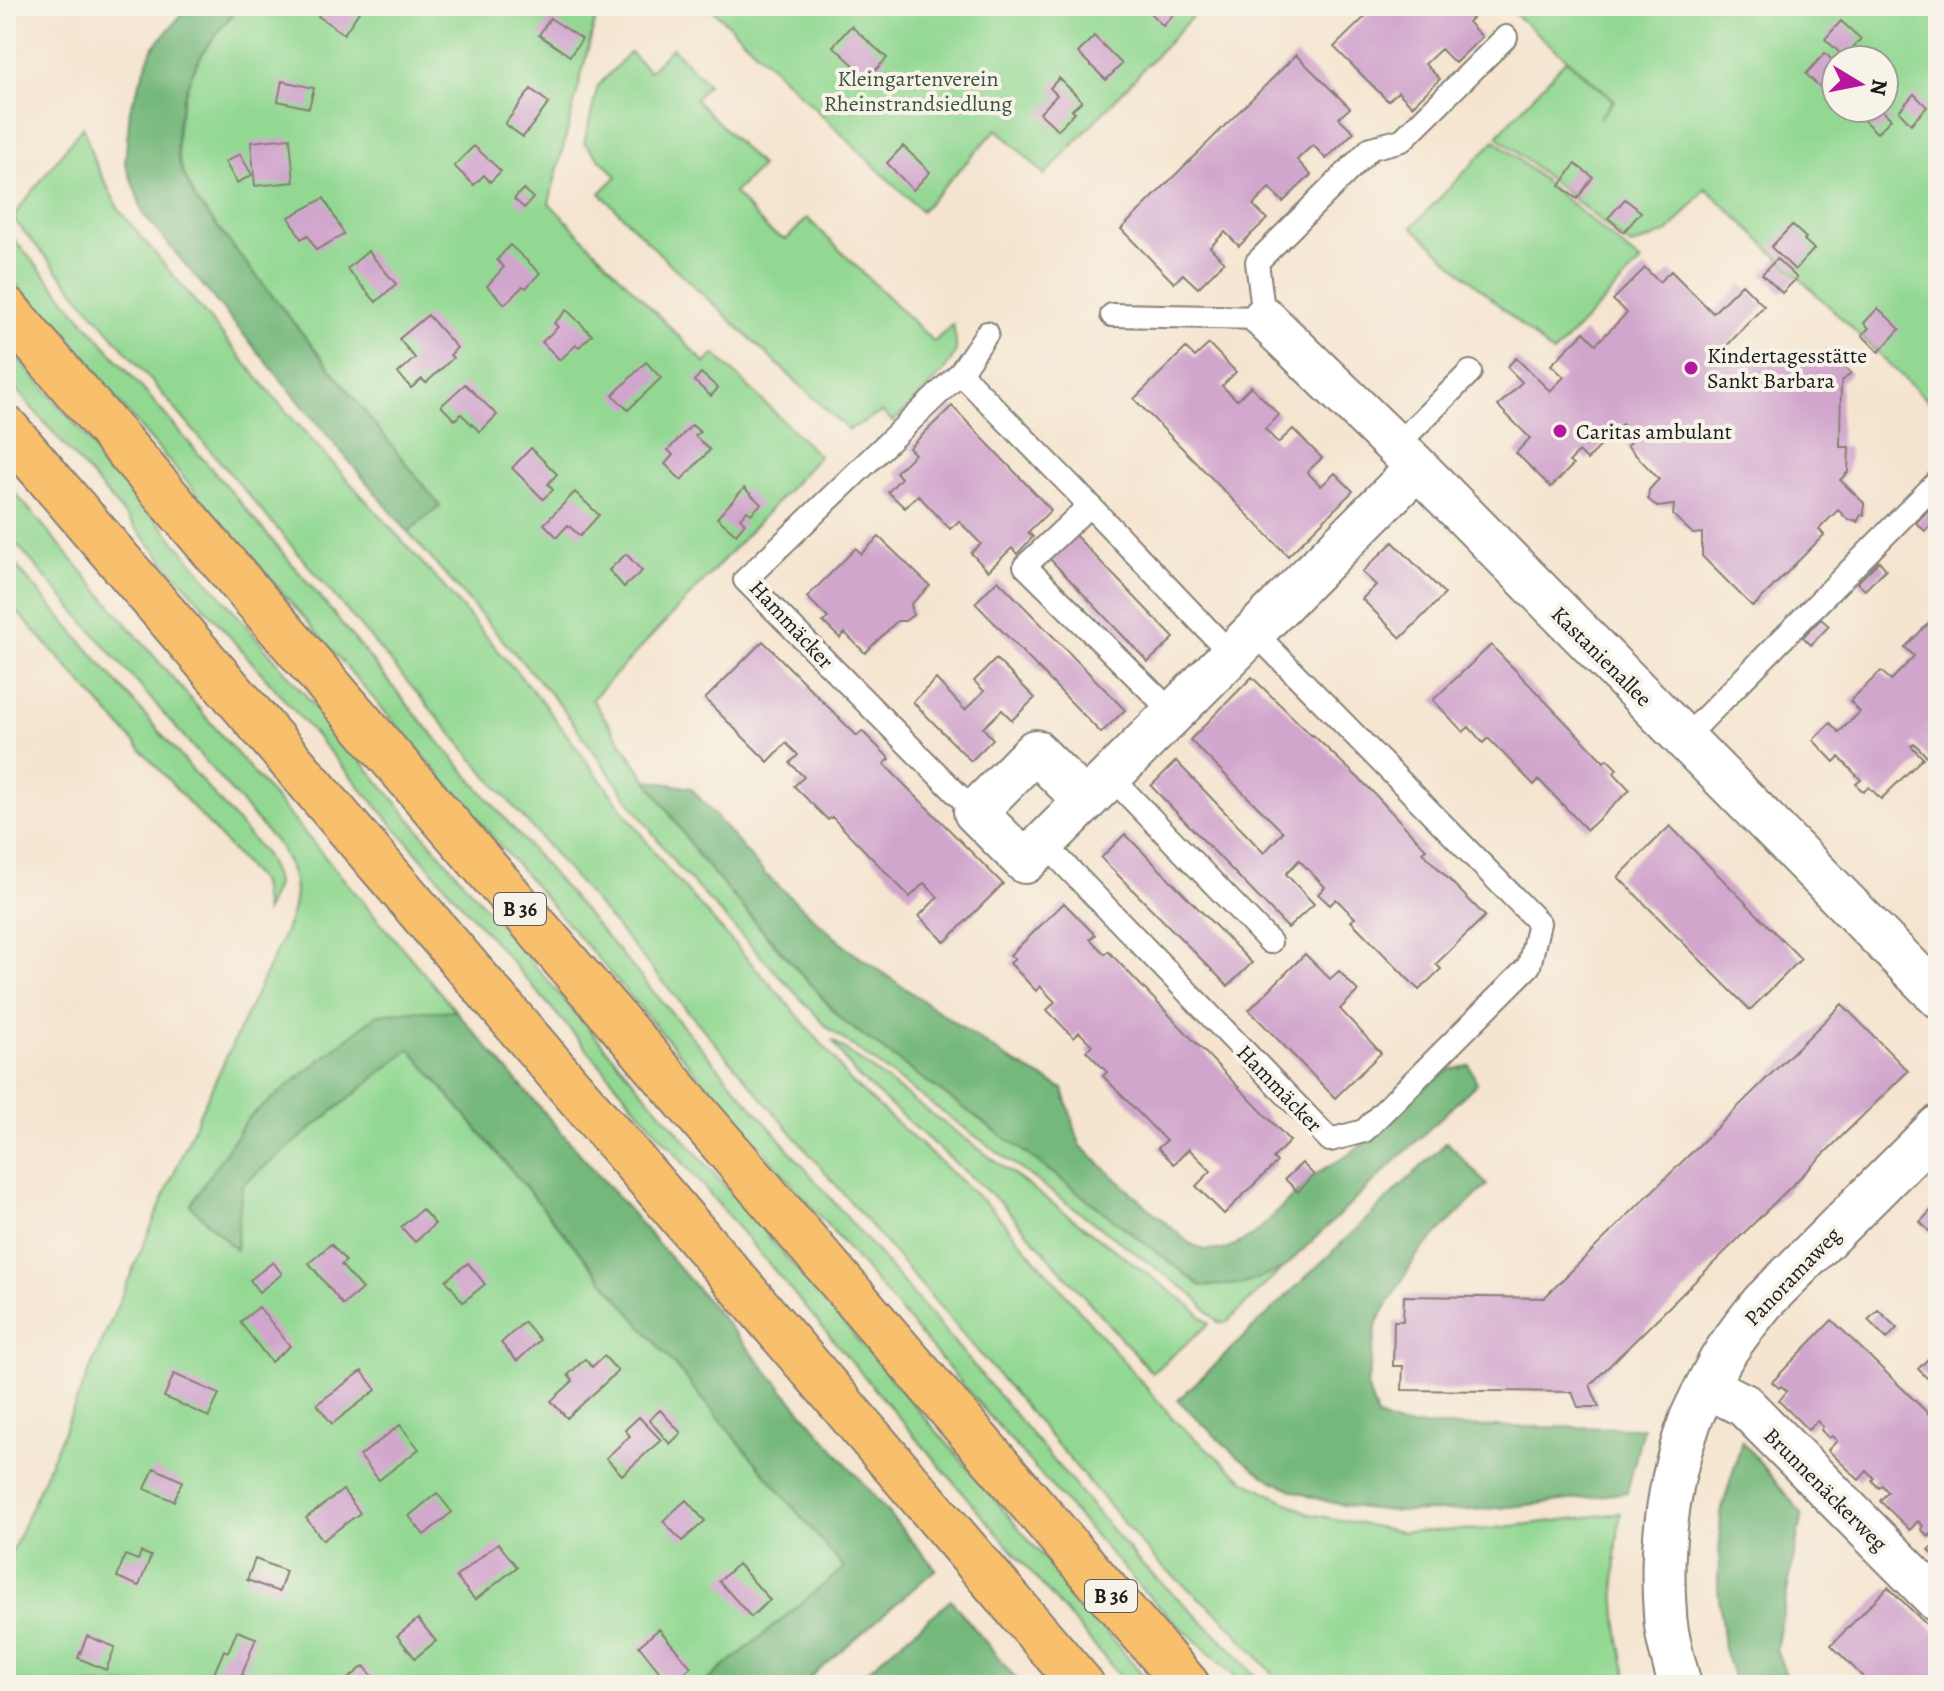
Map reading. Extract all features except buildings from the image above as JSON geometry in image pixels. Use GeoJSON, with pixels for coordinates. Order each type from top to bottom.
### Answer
{"type":"FeatureCollection","features":[{"type":"Feature","properties":{"kind":"highway","name":"B 36"},"geometry":{"type":"LineString","coordinates":[[6,309],[1187,1685]]}},
{"type":"Feature","properties":{"kind":"highway"},"geometry":{"type":"LineString","coordinates":[[6,428],[1082,1685]]}},
{"type":"Feature","properties":{"kind":"street","name":"Kastanienallee"},"geometry":{"type":"LineString","coordinates":[[1264,318],[1406,457],[1938,996]]}},
{"type":"Feature","properties":{"kind":"street","name":"Hammäcker"},"geometry":{"type":"LineString","coordinates":[[975,812],[1025,862],[1243,643],[1406,457]]}},
{"type":"Feature","properties":{"kind":"street"},"geometry":{"type":"LineString","coordinates":[[975,812],[1035,751],[1098,789]]}},
{"type":"Feature","properties":{"kind":"street","name":"Panoramaweg"},"geometry":{"type":"LineString","coordinates":[[1680,1685],[1665,1616],[1663,1560],[1670,1498],[1691,1419],[1721,1359],[1763,1302],[1938,1127]]}},
{"type":"Feature","properties":{"kind":"street","name":"Brunnenäckerweg"},"geometry":{"type":"LineString","coordinates":[[1707,1387],[1744,1405],[1938,1601]]}},
{"type":"Feature","properties":{"kind":"lane"},"geometry":{"type":"LineString","coordinates":[[1112,315],[1264,318],[1257,262],[1371,148],[1402,140],[1506,37]]}},
{"type":"Feature","properties":{"kind":"lane","name":"Hammäcker"},"geometry":{"type":"LineString","coordinates":[[975,812],[745,580],[960,373],[987,333]]}},
{"type":"Feature","properties":{"kind":"lane"},"geometry":{"type":"LineString","coordinates":[[1406,457],[1470,372]]}},
{"type":"Feature","properties":{"kind":"lane"},"geometry":{"type":"LineString","coordinates":[[960,373],[1090,505],[1243,643]]}},
{"type":"Feature","properties":{"kind":"lane"},"geometry":{"type":"LineString","coordinates":[[1684,739],[1938,481]]}},
{"type":"Feature","properties":{"kind":"lane"},"geometry":{"type":"LineString","coordinates":[[1090,505],[1025,566],[1173,713]]}},
{"type":"Feature","properties":{"kind":"lane","name":"Hammäcker"},"geometry":{"type":"LineString","coordinates":[[1044,843],[1330,1140],[1364,1131],[1529,966],[1539,923],[1243,643]]}},
{"type":"Feature","properties":{"kind":"lane"},"geometry":{"type":"LineString","coordinates":[[1098,789],[1270,942]]}},
{"type":"Feature","properties":{"kind":"green space"},"geometry":{"type":"Polygon","coordinates":[[[189,6],[239,6],[204,51],[186,89],[177,132],[179,160],[184,175],[196,200],[440,506],[408,532],[144,215],[125,162],[130,110],[152,49],[189,6]]]}},
{"type":"Feature","properties":{"kind":"green space"},"geometry":{"type":"Polygon","coordinates":[[[239,6],[599,6],[549,203],[705,363],[715,354],[819,456],[592,699],[699,857],[842,1020],[1030,1156],[1201,1286],[1244,1284],[1282,1269],[1228,1321],[1218,1322],[1194,1296],[828,1028],[677,866],[560,705],[408,532],[439,506],[196,200],[180,164],[177,132],[186,89],[204,51],[239,6]]]}},
{"type":"Feature","properties":{"kind":"green space","name":"Kleingartenverein Rheinstrandsiedlung"},"geometry":{"type":"Polygon","coordinates":[[[709,6],[1202,6],[1045,175],[997,129],[921,211],[709,6]]]}},
{"type":"Feature","properties":{"kind":"green space"},"geometry":{"type":"Polygon","coordinates":[[[1505,6],[1938,6],[1938,411],[1706,188],[1669,232],[1631,246],[1497,136],[1566,60],[1613,100],[1599,118],[1615,100],[1505,6]]]}},
{"type":"Feature","properties":{"kind":"green space"},"geometry":{"type":"Polygon","coordinates":[[[672,48],[708,84],[695,99],[761,166],[734,193],[770,232],[786,240],[807,218],[934,342],[953,324],[956,346],[953,357],[939,376],[893,422],[882,412],[848,430],[666,260],[600,193],[617,176],[584,143],[598,86],[630,52],[649,71],[672,48]]]}},
{"type":"Feature","properties":{"kind":"green space"},"geometry":{"type":"Polygon","coordinates":[[[83,126],[93,158],[119,210],[283,408],[544,704],[668,870],[787,1003],[849,1080],[995,1212],[1176,1422],[1245,1481],[1310,1514],[1402,1532],[1488,1529],[1621,1513],[1615,1578],[1617,1621],[1630,1685],[1283,1685],[1223,1618],[1158,1563],[15,221],[15,214],[83,126]]]}},
{"type":"Feature","properties":{"kind":"green space"},"geometry":{"type":"Polygon","coordinates":[[[1495,140],[1641,262],[1553,354],[1412,227],[1495,140]]]}},
{"type":"Feature","properties":{"kind":"green space"},"geometry":{"type":"Polygon","coordinates":[[[6,230],[1139,1562],[1232,1649],[1263,1685],[1244,1685],[1169,1616],[985,1411],[6,272],[6,230]]]}},
{"type":"Feature","properties":{"kind":"green space"},"geometry":{"type":"Polygon","coordinates":[[[6,344],[1151,1685],[1128,1685],[574,1034],[6,378],[6,344]]]}},
{"type":"Feature","properties":{"kind":"green space"},"geometry":{"type":"Polygon","coordinates":[[[6,482],[456,1011],[410,1011],[242,1185],[410,1049],[845,1568],[702,1685],[6,1685],[6,1566],[199,1115],[280,943],[295,893],[291,871],[278,845],[6,532],[6,482]]]}},
{"type":"Feature","properties":{"kind":"green space"},"geometry":{"type":"Polygon","coordinates":[[[6,554],[264,853],[276,885],[265,912],[261,883],[6,599],[6,554]]]}},
{"type":"Feature","properties":{"kind":"green space"},"geometry":{"type":"Polygon","coordinates":[[[647,780],[691,788],[765,874],[848,949],[1006,1058],[1063,1089],[1080,1145],[1189,1243],[1204,1250],[1224,1250],[1253,1236],[1314,1175],[1373,1136],[1409,1099],[1449,1070],[1469,1065],[1477,1083],[1283,1269],[1244,1284],[1202,1286],[842,1020],[699,857],[647,780]]]}},
{"type":"Feature","properties":{"kind":"green space"},"geometry":{"type":"Polygon","coordinates":[[[456,1011],[936,1569],[802,1685],[702,1685],[844,1568],[410,1049],[242,1185],[236,1250],[190,1205],[248,1118],[378,1014],[456,1011]]]}},
{"type":"Feature","properties":{"kind":"green space"},"geometry":{"type":"Polygon","coordinates":[[[832,1040],[1192,1307],[1209,1324],[1152,1373],[1005,1207],[855,1074],[832,1040]]]}},
{"type":"Feature","properties":{"kind":"green space"},"geometry":{"type":"Polygon","coordinates":[[[1447,1142],[1487,1185],[1419,1252],[1377,1322],[1367,1386],[1377,1417],[1401,1426],[1643,1428],[1627,1492],[1528,1505],[1446,1511],[1379,1510],[1336,1503],[1314,1498],[1271,1480],[1234,1452],[1178,1400],[1447,1142]]]}},
{"type":"Feature","properties":{"kind":"green space"},"geometry":{"type":"Polygon","coordinates":[[[1742,1441],[1802,1514],[1776,1649],[1790,1685],[1735,1685],[1724,1648],[1718,1587],[1721,1512],[1742,1441]]]}},
{"type":"Feature","properties":{"kind":"green space"},"geometry":{"type":"Polygon","coordinates":[[[951,1600],[1021,1685],[850,1685],[951,1600]]]}},
{"type":"Feature","properties":{"kind":"place","name":"Kindertagesstätte Sankt Barbara"},"geometry":{"type":"Point","coordinates":[1691,368]}},
{"type":"Feature","properties":{"kind":"place","name":"Caritas ambulant"},"geometry":{"type":"Point","coordinates":[1560,431]}}]}
